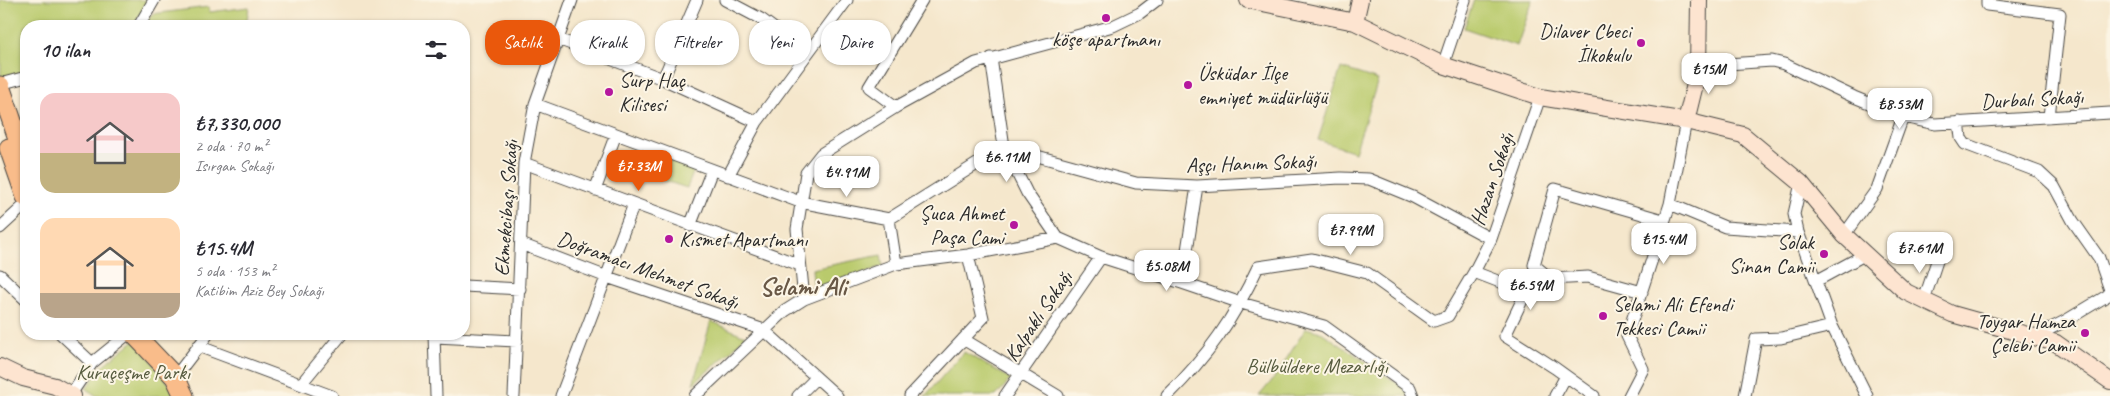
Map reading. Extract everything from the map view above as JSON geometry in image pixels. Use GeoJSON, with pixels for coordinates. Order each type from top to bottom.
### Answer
{"type":"FeatureCollection","features":[{"type":"Feature","properties":{"kind":"main road"},"geometry":{"type":"LineString","coordinates":[[0,85],[20,140]]}},
{"type":"Feature","properties":{"kind":"main road"},"geometry":{"type":"LineString","coordinates":[[0,123],[20,180]]}},
{"type":"Feature","properties":{"kind":"main road"},"geometry":{"type":"LineString","coordinates":[[141,340],[177,373],[184,396]]}},
{"type":"Feature","properties":{"kind":"main road"},"geometry":{"type":"LineString","coordinates":[[154,340],[194,396]]}},
{"type":"Feature","properties":{"kind":"street"},"geometry":{"type":"LineString","coordinates":[[142,20],[154,0]]}},
{"type":"Feature","properties":{"kind":"street","name":"Ekmekcibaşı Sokağı"},"geometry":{"type":"LineString","coordinates":[[560,33],[572,0]]}},
{"type":"Feature","properties":{"kind":"street"},"geometry":{"type":"LineString","coordinates":[[663,79],[697,0]]}},
{"type":"Feature","properties":{"kind":"street"},"geometry":{"type":"LineString","coordinates":[[725,0],[762,20]]}},
{"type":"Feature","properties":{"kind":"street"},"geometry":{"type":"LineString","coordinates":[[811,48],[847,0]]}},
{"type":"Feature","properties":{"kind":"street"},"geometry":{"type":"LineString","coordinates":[[896,107],[869,87],[922,0]]}},
{"type":"Feature","properties":{"kind":"street"},"geometry":{"type":"LineString","coordinates":[[804,299],[797,229],[800,202],[806,173],[821,154],[896,107],[976,63],[1113,26],[1140,13],[1156,0]]}},
{"type":"Feature","properties":{"kind":"street"},"geometry":{"type":"LineString","coordinates":[[1248,0],[1355,22],[1443,65],[1540,97],[1686,121],[1743,135],[1801,183],[1844,235],[1906,292],[1952,314],[2056,343],[2110,381]]}},
{"type":"Feature","properties":{"kind":"street"},"geometry":{"type":"LineString","coordinates":[[1355,22],[1360,0]]}},
{"type":"Feature","properties":{"kind":"street"},"geometry":{"type":"LineString","coordinates":[[1443,65],[1465,0]]}},
{"type":"Feature","properties":{"kind":"street"},"geometry":{"type":"LineString","coordinates":[[1629,396],[1642,369],[1627,336],[1663,220],[1670,204],[1698,66],[1699,0]]}},
{"type":"Feature","properties":{"kind":"street"},"geometry":{"type":"LineString","coordinates":[[1987,0],[1987,5],[2060,14],[2049,117]]}},
{"type":"Feature","properties":{"kind":"street"},"geometry":{"type":"LineString","coordinates":[[560,40],[663,79],[758,122]]}},
{"type":"Feature","properties":{"kind":"street"},"geometry":{"type":"LineString","coordinates":[[991,58],[1004,147],[1027,193],[1058,238],[1101,257],[1242,303],[1324,326],[1410,388],[1413,396]]}},
{"type":"Feature","properties":{"kind":"street","name":"Durbalı Sokağı"},"geometry":{"type":"LineString","coordinates":[[1698,66],[1772,61],[1784,64],[1854,97],[1903,117],[1935,124],[2110,113]]}},
{"type":"Feature","properties":{"kind":"street","name":"Ekmekcibaşı Sokağı"},"geometry":{"type":"LineString","coordinates":[[514,396],[524,163],[535,104],[549,65]]}},
{"type":"Feature","properties":{"kind":"street"},"geometry":{"type":"LineString","coordinates":[[728,176],[758,122],[798,65]]}},
{"type":"Feature","properties":{"kind":"street"},"geometry":{"type":"LineString","coordinates":[[0,85],[20,80]]}},
{"type":"Feature","properties":{"kind":"street","name":"Hazan Sokağı"},"geometry":{"type":"LineString","coordinates":[[1242,303],[1258,267],[1312,259],[1368,274],[1434,321],[1448,316],[1491,239],[1540,97]]}},
{"type":"Feature","properties":{"kind":"street"},"geometry":{"type":"LineString","coordinates":[[535,104],[800,202],[889,219],[1004,147]]}},
{"type":"Feature","properties":{"kind":"street"},"geometry":{"type":"LineString","coordinates":[[1844,235],[1877,189],[1903,117]]}},
{"type":"Feature","properties":{"kind":"street"},"geometry":{"type":"LineString","coordinates":[[1960,122],[1961,138],[1965,144],[2039,172],[2054,186],[2073,221],[2099,258],[2110,290]]}},
{"type":"Feature","properties":{"kind":"street"},"geometry":{"type":"LineString","coordinates":[[595,190],[616,134]]}},
{"type":"Feature","properties":{"kind":"street","name":"Aşçı Hanım Sokağı"},"geometry":{"type":"LineString","coordinates":[[1004,147],[1136,183],[1197,186],[1341,178],[1369,179],[1413,197],[1491,239]]}},
{"type":"Feature","properties":{"kind":"street"},"geometry":{"type":"LineString","coordinates":[[524,163],[690,226],[800,265]]}},
{"type":"Feature","properties":{"kind":"street"},"geometry":{"type":"LineString","coordinates":[[690,226],[712,170]]}},
{"type":"Feature","properties":{"kind":"street"},"geometry":{"type":"LineString","coordinates":[[1801,183],[1794,214],[1798,232],[1832,326],[1867,396]]}},
{"type":"Feature","properties":{"kind":"street"},"geometry":{"type":"LineString","coordinates":[[1182,283],[1197,186]]}},
{"type":"Feature","properties":{"kind":"street"},"geometry":{"type":"LineString","coordinates":[[1552,279],[1534,265],[1555,190],[1663,220]]}},
{"type":"Feature","properties":{"kind":"street"},"geometry":{"type":"LineString","coordinates":[[564,394],[634,204]]}},
{"type":"Feature","properties":{"kind":"street"},"geometry":{"type":"LineString","coordinates":[[1670,204],[1725,227],[1798,232]]}},
{"type":"Feature","properties":{"kind":"street"},"geometry":{"type":"LineString","coordinates":[[0,228],[20,210]]}},
{"type":"Feature","properties":{"kind":"street"},"geometry":{"type":"LineString","coordinates":[[889,219],[896,264]]}},
{"type":"Feature","properties":{"kind":"street"},"geometry":{"type":"LineString","coordinates":[[695,396],[784,311],[804,299],[896,264],[968,255],[1058,238]]}},
{"type":"Feature","properties":{"kind":"street","name":"Doğramacı Mehmet Sokağı"},"geometry":{"type":"LineString","coordinates":[[520,244],[607,277],[764,330]]}},
{"type":"Feature","properties":{"kind":"street"},"geometry":{"type":"LineString","coordinates":[[1816,281],[1866,254]]}},
{"type":"Feature","properties":{"kind":"street"},"geometry":{"type":"LineString","coordinates":[[910,396],[983,318],[968,255]]}},
{"type":"Feature","properties":{"kind":"street"},"geometry":{"type":"LineString","coordinates":[[1924,300],[1939,256]]}},
{"type":"Feature","properties":{"kind":"street","name":"Kalpaklı Sokağı"},"geometry":{"type":"LineString","coordinates":[[1005,396],[1101,257]]}},
{"type":"Feature","properties":{"kind":"street"},"geometry":{"type":"LineString","coordinates":[[1474,272],[1526,292]]}},
{"type":"Feature","properties":{"kind":"street"},"geometry":{"type":"LineString","coordinates":[[0,275],[20,294]]}},
{"type":"Feature","properties":{"kind":"street"},"geometry":{"type":"LineString","coordinates":[[1594,396],[1505,336],[1526,292],[1552,279],[1588,276],[1642,292]]}},
{"type":"Feature","properties":{"kind":"street"},"geometry":{"type":"LineString","coordinates":[[470,286],[520,289]]}},
{"type":"Feature","properties":{"kind":"street"},"geometry":{"type":"LineString","coordinates":[[2034,337],[2110,294]]}},
{"type":"Feature","properties":{"kind":"street"},"geometry":{"type":"LineString","coordinates":[[1167,396],[1219,338],[1242,303]]}},
{"type":"Feature","properties":{"kind":"street"},"geometry":{"type":"LineString","coordinates":[[1745,396],[1756,339],[1781,338],[1832,326]]}},
{"type":"Feature","properties":{"kind":"street"},"geometry":{"type":"LineString","coordinates":[[764,330],[838,396]]}},
{"type":"Feature","properties":{"kind":"street"},"geometry":{"type":"LineString","coordinates":[[470,338],[517,341]]}},
{"type":"Feature","properties":{"kind":"street"},"geometry":{"type":"LineString","coordinates":[[67,340],[92,363]]}},
{"type":"Feature","properties":{"kind":"street"},"geometry":{"type":"LineString","coordinates":[[0,367],[51,391],[72,395],[92,363],[121,340]]}},
{"type":"Feature","properties":{"kind":"street"},"geometry":{"type":"LineString","coordinates":[[177,373],[203,340]]}},
{"type":"Feature","properties":{"kind":"street"},"geometry":{"type":"LineString","coordinates":[[301,384],[337,340]]}},
{"type":"Feature","properties":{"kind":"street"},"geometry":{"type":"LineString","coordinates":[[434,340],[436,396]]}},
{"type":"Feature","properties":{"kind":"street"},"geometry":{"type":"LineString","coordinates":[[964,340],[1058,396]]}},
{"type":"Feature","properties":{"kind":"street"},"geometry":{"type":"LineString","coordinates":[[198,346],[332,396]]}},
{"type":"Feature","properties":{"kind":"street"},"geometry":{"type":"LineString","coordinates":[[1555,396],[1566,376]]}},
{"type":"Feature","properties":{"kind":"street"},"geometry":{"type":"LineString","coordinates":[[798,396],[816,378]]}},
{"type":"Feature","properties":{"kind":"green space"},"geometry":{"type":"Polygon","coordinates":[[[0,0],[149,0],[137,20],[20,20],[20,73],[1,78],[0,0]]]}},
{"type":"Feature","properties":{"kind":"green space"},"geometry":{"type":"Polygon","coordinates":[[[1474,0],[1533,0],[1517,46],[1464,28],[1474,0]]]}},
{"type":"Feature","properties":{"kind":"green space"},"geometry":{"type":"Polygon","coordinates":[[[208,7],[210,12],[249,7],[247,20],[148,20],[152,14],[208,7]]]}},
{"type":"Feature","properties":{"kind":"green space"},"geometry":{"type":"Polygon","coordinates":[[[1341,68],[1378,80],[1355,152],[1318,140],[1341,68]]]}},
{"type":"Feature","properties":{"kind":"green space"},"geometry":{"type":"Polygon","coordinates":[[[658,155],[695,168],[687,188],[650,176],[658,155]]]}},
{"type":"Feature","properties":{"kind":"green space"},"geometry":{"type":"Polygon","coordinates":[[[881,255],[883,266],[814,292],[812,269],[881,255]]]}},
{"type":"Feature","properties":{"kind":"green space"},"geometry":{"type":"Polygon","coordinates":[[[711,321],[745,336],[693,384],[711,321]]]}},
{"type":"Feature","properties":{"kind":"green space","name":"Bülbüldere Mezarlığı"},"geometry":{"type":"Polygon","coordinates":[[[1306,328],[1321,332],[1406,389],[1408,396],[1259,396],[1275,377],[1306,328]]]}},
{"type":"Feature","properties":{"kind":"green space","name":"Kuruçeşme Parkı"},"geometry":{"type":"Polygon","coordinates":[[[137,340],[178,396],[97,396],[86,389],[103,365],[137,340]]]}},
{"type":"Feature","properties":{"kind":"green space"},"geometry":{"type":"Polygon","coordinates":[[[964,352],[1011,379],[996,396],[925,396],[964,352]]]}},
{"type":"Feature","properties":{"kind":"place","name":"köşe apartmanı"},"geometry":{"type":"Point","coordinates":[1106,18]}},
{"type":"Feature","properties":{"kind":"place","name":"Dilaver Cbeci İlkokulu"},"geometry":{"type":"Point","coordinates":[1641,43]}},
{"type":"Feature","properties":{"kind":"place","name":"Üsküdar İlçe emniyet müdürlüğü"},"geometry":{"type":"Point","coordinates":[1188,85]}},
{"type":"Feature","properties":{"kind":"place","name":"Surp Haç Kilisesi"},"geometry":{"type":"Point","coordinates":[609,92]}},
{"type":"Feature","properties":{"kind":"place","name":"Şuca Ahmet Paşa Cami"},"geometry":{"type":"Point","coordinates":[1014,225]}},
{"type":"Feature","properties":{"kind":"place","name":"Kısmet Apartmanı"},"geometry":{"type":"Point","coordinates":[669,239]}},
{"type":"Feature","properties":{"kind":"place","name":"Solak Sinan Camii"},"geometry":{"type":"Point","coordinates":[1824,254]}},
{"type":"Feature","properties":{"kind":"place","name":"Selami Ali Efendi Tekkesi Camii"},"geometry":{"type":"Point","coordinates":[1603,316]}},
{"type":"Feature","properties":{"kind":"place","name":"Toygar Hamza Çelebi Camii"},"geometry":{"type":"Point","coordinates":[2085,333]}},
{"type":"Feature","properties":{"kind":"district","name":"Selami Ali"},"geometry":{"type":"Point","coordinates":[803,286]}}]}
